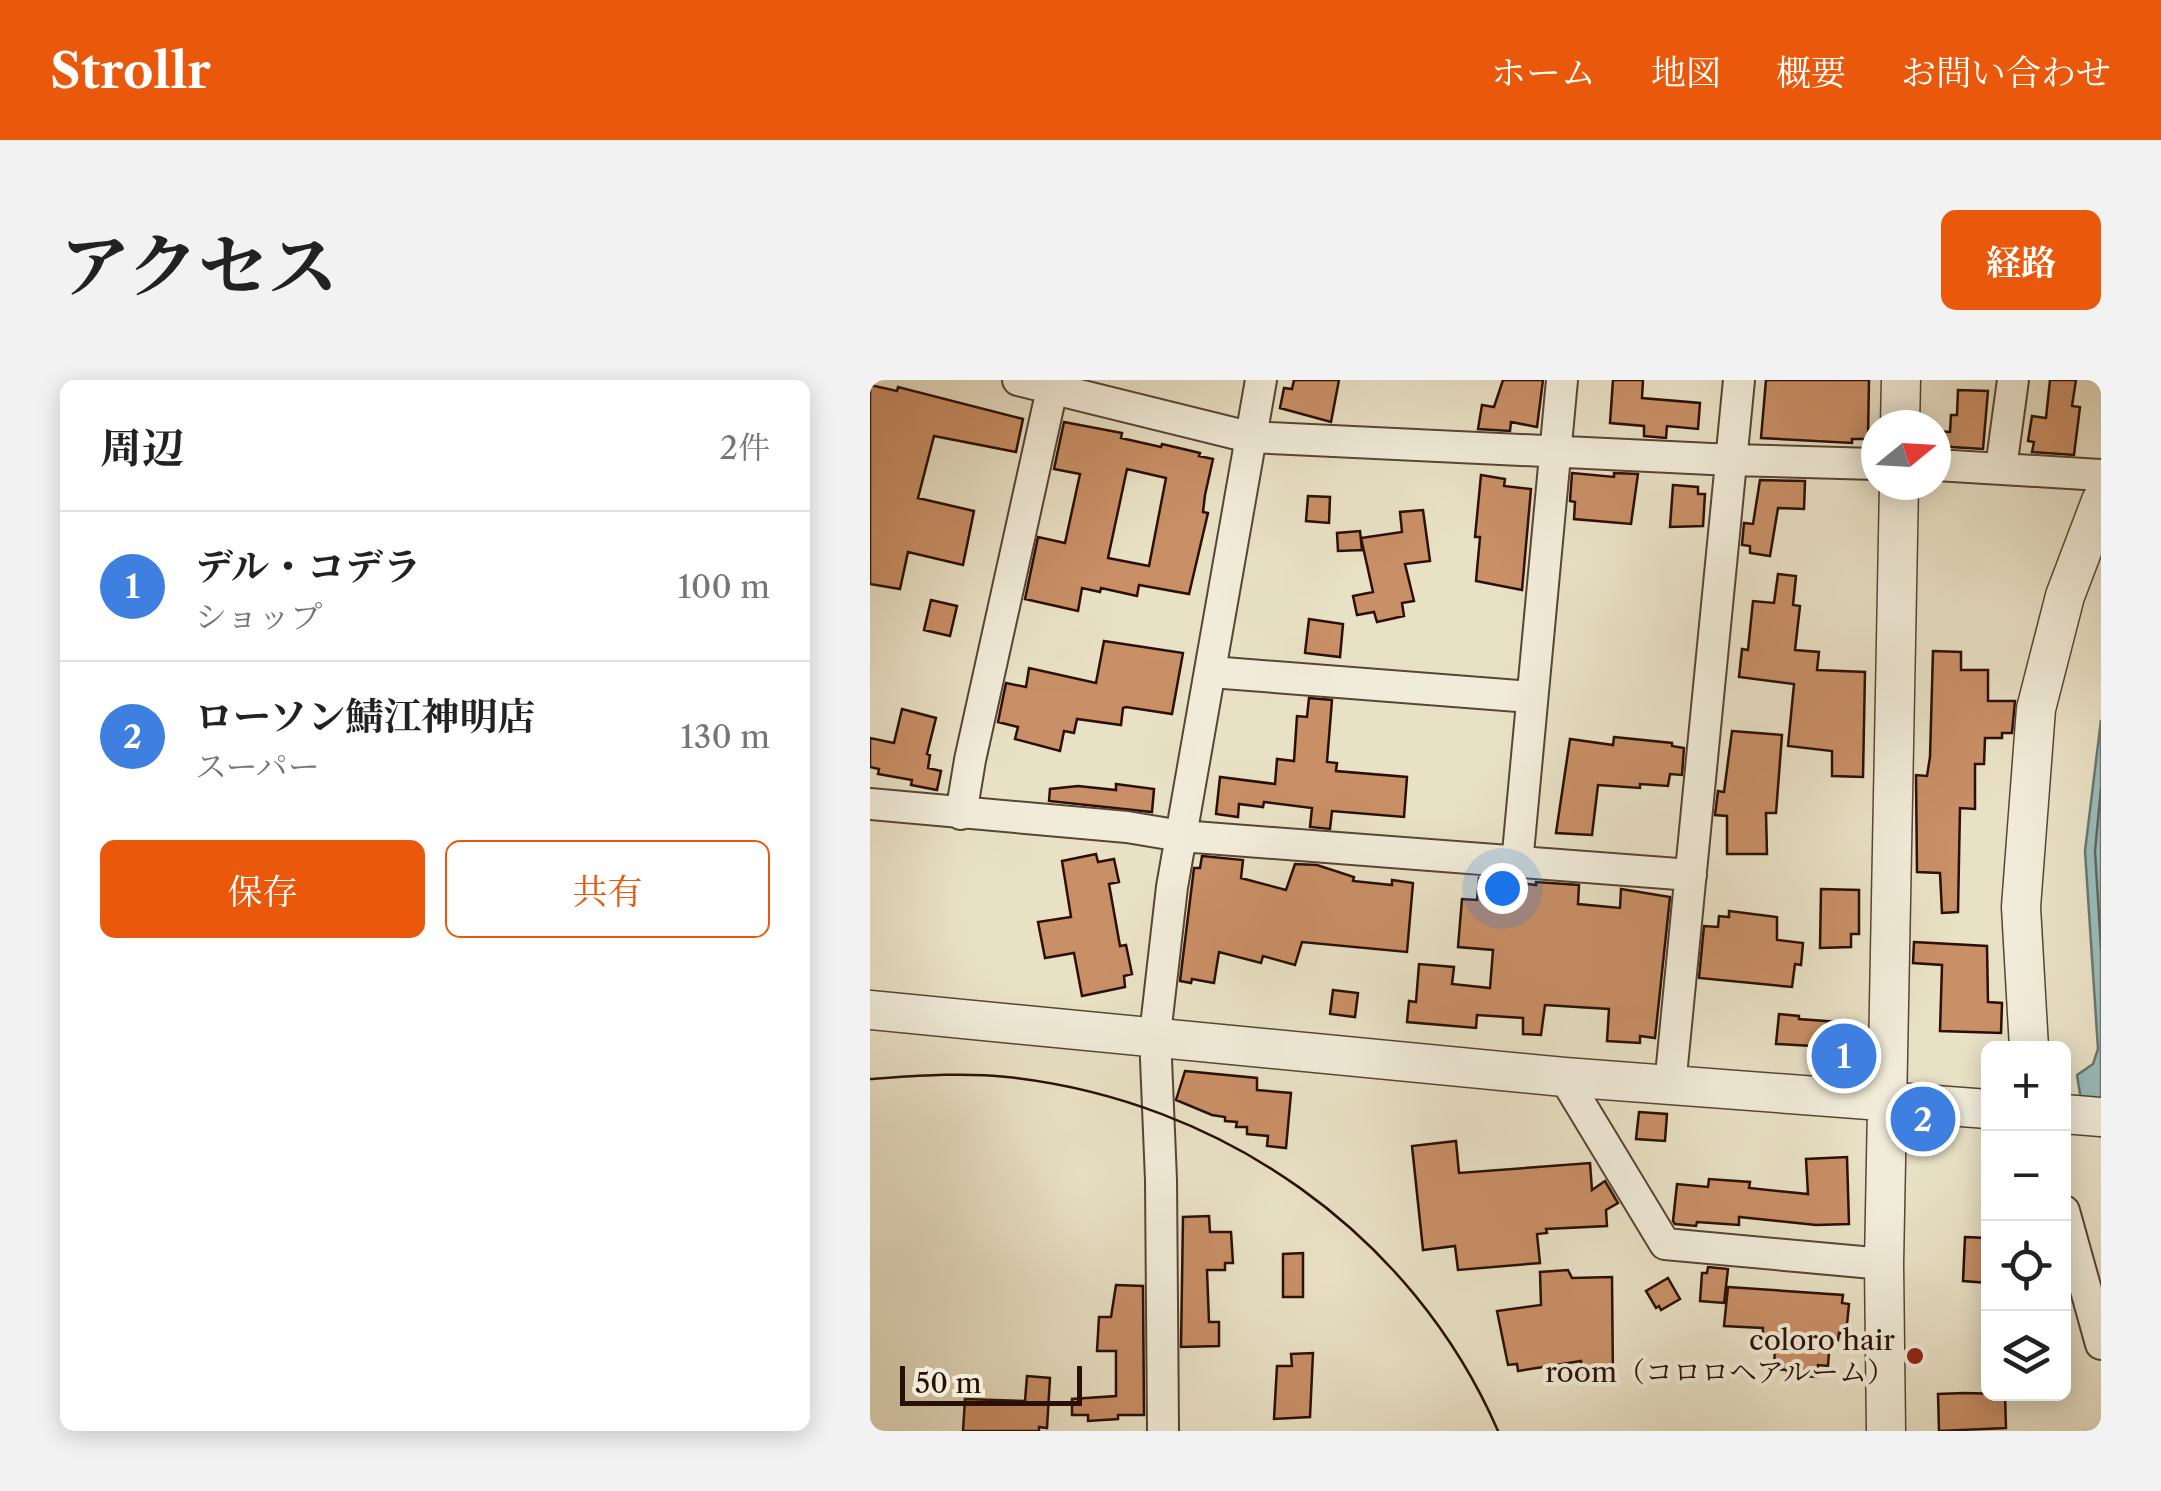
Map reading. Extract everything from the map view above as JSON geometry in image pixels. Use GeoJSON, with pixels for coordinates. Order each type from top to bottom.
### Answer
{"type":"FeatureCollection","features":[{"type":"Feature","properties":{"kind":"street"},"geometry":{"type":"LineString","coordinates":[[1018,380],[1053,385],[1249,437],[1861,464]]}},
{"type":"Feature","properties":{"kind":"street"},"geometry":{"type":"LineString","coordinates":[[1163,1431],[1161,1180],[1155,1035],[1181,836],[1261,380]]}},
{"type":"Feature","properties":{"kind":"street"},"geometry":{"type":"LineString","coordinates":[[1517,864],[1562,380]]}},
{"type":"Feature","properties":{"kind":"street"},"geometry":{"type":"LineString","coordinates":[[1670,1086],[1739,380]]}},
{"type":"Feature","properties":{"kind":"street"},"geometry":{"type":"LineString","coordinates":[[1900,410],[1901,380]]}},
{"type":"Feature","properties":{"kind":"street"},"geometry":{"type":"LineString","coordinates":[[2002,468],[2013,380]]}},
{"type":"Feature","properties":{"kind":"street"},"geometry":{"type":"LineString","coordinates":[[961,814],[1053,385]]}},
{"type":"Feature","properties":{"kind":"street"},"geometry":{"type":"LineString","coordinates":[[1951,466],[2101,474]]}},
{"type":"Feature","properties":{"kind":"street"},"geometry":{"type":"LineString","coordinates":[[1886,1431],[1884,1264],[1900,500]]}},
{"type":"Feature","properties":{"kind":"street"},"geometry":{"type":"LineString","coordinates":[[2029,1041],[2020,907],[2036,709],[2064,596],[2101,501]]}},
{"type":"Feature","properties":{"kind":"street"},"geometry":{"type":"LineString","coordinates":[[1211,672],[1531,697]]}},
{"type":"Feature","properties":{"kind":"street"},"geometry":{"type":"LineString","coordinates":[[870,804],[1181,836],[1691,874]]}},
{"type":"Feature","properties":{"kind":"street"},"geometry":{"type":"LineString","coordinates":[[870,1010],[1564,1077],[1981,1109]]}},
{"type":"Feature","properties":{"kind":"street"},"geometry":{"type":"LineString","coordinates":[[1564,1077],[1664,1244],[1884,1264]]}},
{"type":"Feature","properties":{"kind":"street"},"geometry":{"type":"LineString","coordinates":[[2071,1115],[2101,1117]]}},
{"type":"Feature","properties":{"kind":"street"},"geometry":{"type":"LineString","coordinates":[[2067,1221],[2101,1344]]}},
{"type":"Feature","properties":{"kind":"water"},"geometry":{"type":"Polygon","coordinates":[[[2101,720],[2101,1136],[2085,1126],[2077,1075],[2093,1064],[2098,1049],[2085,851],[2101,720]]]}},
{"type":"Feature","properties":{"kind":"building"},"geometry":{"type":"Polygon","coordinates":[[[1294,380],[1339,380],[1331,422],[1280,408],[1284,388],[1292,389],[1294,380]]]}},
{"type":"Feature","properties":{"kind":"building"},"geometry":{"type":"Polygon","coordinates":[[[1503,380],[1543,380],[1537,427],[1511,422],[1510,431],[1478,429],[1482,405],[1494,407],[1503,380]]]}},
{"type":"Feature","properties":{"kind":"building"},"geometry":{"type":"Polygon","coordinates":[[[1613,380],[1643,380],[1642,398],[1700,403],[1698,429],[1667,426],[1666,438],[1644,436],[1644,426],[1610,423],[1613,380]]]}},
{"type":"Feature","properties":{"kind":"building"},"geometry":{"type":"Polygon","coordinates":[[[1766,380],[1869,380],[1868,410],[1861,410],[1861,439],[1852,439],[1852,443],[1761,438],[1766,380]]]}},
{"type":"Feature","properties":{"kind":"building"},"geometry":{"type":"Polygon","coordinates":[[[2050,380],[2076,380],[2072,406],[2080,407],[2074,455],[2032,452],[2034,442],[2028,441],[2032,416],[2046,418],[2050,380]]]}},
{"type":"Feature","properties":{"kind":"building"},"geometry":{"type":"Polygon","coordinates":[[[870,385],[897,391],[898,387],[1023,419],[1016,452],[934,436],[918,498],[974,511],[963,565],[908,552],[900,589],[870,584],[870,385]]]}},
{"type":"Feature","properties":{"kind":"building"},"geometry":{"type":"Polygon","coordinates":[[[1958,390],[1988,391],[1983,449],[1951,447],[1951,415],[1957,415],[1958,390]]]}},
{"type":"Feature","properties":{"kind":"building"},"geometry":{"type":"Polygon","coordinates":[[[1064,422],[1122,433],[1121,438],[1161,447],[1162,444],[1213,459],[1203,512],[1208,513],[1189,594],[1139,585],[1137,596],[1082,588],[1078,611],[1025,599],[1038,537],[1065,543],[1080,474],[1054,469],[1064,422]],[[1127,469],[1108,558],[1149,566],[1166,478],[1127,469]]]}},
{"type":"Feature","properties":{"kind":"building"},"geometry":{"type":"Polygon","coordinates":[[[1572,473],[1614,477],[1614,473],[1638,474],[1631,524],[1574,519],[1575,502],[1570,501],[1572,473]]]}},
{"type":"Feature","properties":{"kind":"building"},"geometry":{"type":"Polygon","coordinates":[[[1481,475],[1505,479],[1504,486],[1531,489],[1522,590],[1476,581],[1480,537],[1475,537],[1481,475]]]}},
{"type":"Feature","properties":{"kind":"building"},"geometry":{"type":"Polygon","coordinates":[[[1760,480],[1805,481],[1804,509],[1778,508],[1770,556],[1750,553],[1750,546],[1742,545],[1744,523],[1753,524],[1760,480]]]}},
{"type":"Feature","properties":{"kind":"building"},"geometry":{"type":"Polygon","coordinates":[[[1673,485],[1698,487],[1698,494],[1705,494],[1703,526],[1670,527],[1673,485]]]}},
{"type":"Feature","properties":{"kind":"building"},"geometry":{"type":"Polygon","coordinates":[[[1308,496],[1330,497],[1329,523],[1306,521],[1308,496]]]}},
{"type":"Feature","properties":{"kind":"building"},"geometry":{"type":"Polygon","coordinates":[[[1423,510],[1430,561],[1405,564],[1414,601],[1402,603],[1404,616],[1377,622],[1374,612],[1357,615],[1353,596],[1373,592],[1361,538],[1402,532],[1400,512],[1423,510]]]}},
{"type":"Feature","properties":{"kind":"building"},"geometry":{"type":"Polygon","coordinates":[[[1360,531],[1362,550],[1338,551],[1337,533],[1360,531]]]}},
{"type":"Feature","properties":{"kind":"building"},"geometry":{"type":"Polygon","coordinates":[[[1778,574],[1796,576],[1793,605],[1800,606],[1795,650],[1819,652],[1817,670],[1865,672],[1863,777],[1832,776],[1832,751],[1788,746],[1794,684],[1739,677],[1742,649],[1748,650],[1753,601],[1774,603],[1778,574]]]}},
{"type":"Feature","properties":{"kind":"building"},"geometry":{"type":"Polygon","coordinates":[[[931,600],[957,606],[950,636],[924,630],[931,600]]]}},
{"type":"Feature","properties":{"kind":"building"},"geometry":{"type":"Polygon","coordinates":[[[1309,619],[1343,624],[1340,657],[1305,653],[1309,619]]]}},
{"type":"Feature","properties":{"kind":"building"},"geometry":{"type":"Polygon","coordinates":[[[1104,641],[1183,653],[1172,714],[1126,707],[1121,725],[1077,719],[1074,733],[1064,731],[1060,751],[1015,739],[1018,727],[998,722],[1006,683],[1026,687],[1029,668],[1096,683],[1104,641]]]}},
{"type":"Feature","properties":{"kind":"building"},"geometry":{"type":"Polygon","coordinates":[[[1933,651],[1961,652],[1961,670],[1988,670],[1988,701],[2015,701],[2012,733],[2002,733],[2002,738],[1985,738],[1984,764],[1975,764],[1975,809],[1960,808],[1958,912],[1942,913],[1940,873],[1917,872],[1916,775],[1927,776],[1930,757],[1933,651]]]}},
{"type":"Feature","properties":{"kind":"building"},"geometry":{"type":"Polygon","coordinates":[[[1309,698],[1332,700],[1327,762],[1337,763],[1336,771],[1407,777],[1404,817],[1332,811],[1330,829],[1310,827],[1312,808],[1264,802],[1263,807],[1239,804],[1238,817],[1216,814],[1220,777],[1275,784],[1277,759],[1294,761],[1297,716],[1307,717],[1309,698]]]}},
{"type":"Feature","properties":{"kind":"building"},"geometry":{"type":"Polygon","coordinates":[[[902,709],[936,718],[927,754],[928,768],[941,771],[937,790],[911,785],[912,780],[878,774],[879,769],[870,767],[870,738],[894,743],[902,709]]]}},
{"type":"Feature","properties":{"kind":"building"},"geometry":{"type":"Polygon","coordinates":[[[1732,731],[1782,735],[1776,813],[1766,813],[1767,854],[1727,854],[1727,816],[1715,815],[1718,791],[1724,792],[1732,731]]]}},
{"type":"Feature","properties":{"kind":"building"},"geometry":{"type":"Polygon","coordinates":[[[1614,737],[1672,743],[1684,748],[1682,775],[1670,774],[1668,786],[1598,785],[1592,835],[1556,833],[1570,739],[1613,745],[1614,737]]]}},
{"type":"Feature","properties":{"kind":"building"},"geometry":{"type":"Polygon","coordinates":[[[1116,784],[1154,789],[1152,812],[1049,801],[1050,789],[1078,786],[1116,790],[1116,784]]]}},
{"type":"Feature","properties":{"kind":"building"},"geometry":{"type":"Polygon","coordinates":[[[1096,854],[1098,862],[1114,859],[1119,882],[1109,884],[1120,946],[1126,945],[1132,974],[1124,976],[1125,987],[1082,996],[1074,953],[1045,958],[1038,922],[1071,917],[1062,861],[1096,854]]]}},
{"type":"Feature","properties":{"kind":"building"},"geometry":{"type":"Polygon","coordinates":[[[1202,856],[1243,860],[1241,878],[1286,890],[1295,864],[1317,865],[1354,877],[1353,881],[1413,883],[1407,952],[1302,942],[1295,965],[1263,956],[1261,963],[1219,952],[1214,983],[1180,981],[1194,868],[1200,868],[1202,856]]]}},
{"type":"Feature","properties":{"kind":"building"},"geometry":{"type":"Polygon","coordinates":[[[1479,878],[1536,885],[1579,885],[1578,904],[1620,908],[1621,889],[1670,897],[1655,1038],[1640,1036],[1640,1043],[1607,1041],[1609,1009],[1545,1005],[1541,1035],[1523,1034],[1523,1018],[1477,1015],[1476,1028],[1407,1022],[1409,1001],[1416,1002],[1419,964],[1454,967],[1452,984],[1490,988],[1493,950],[1458,947],[1462,899],[1477,900],[1479,878]]]}},
{"type":"Feature","properties":{"kind":"building"},"geometry":{"type":"Polygon","coordinates":[[[1821,889],[1859,890],[1859,934],[1851,934],[1851,947],[1820,948],[1821,889]]]}},
{"type":"Feature","properties":{"kind":"building"},"geometry":{"type":"Polygon","coordinates":[[[1729,911],[1777,917],[1777,940],[1803,943],[1801,965],[1795,964],[1792,987],[1699,978],[1704,926],[1718,927],[1719,916],[1729,917],[1729,911]]]}},
{"type":"Feature","properties":{"kind":"building"},"geometry":{"type":"Polygon","coordinates":[[[1914,942],[1987,946],[1988,1002],[2002,1003],[2001,1033],[1940,1031],[1942,965],[1913,963],[1914,942]]]}},
{"type":"Feature","properties":{"kind":"building"},"geometry":{"type":"Polygon","coordinates":[[[1333,990],[1358,993],[1355,1017],[1330,1014],[1333,990]]]}},
{"type":"Feature","properties":{"kind":"building"},"geometry":{"type":"Polygon","coordinates":[[[1779,1014],[1852,1023],[1850,1053],[1776,1044],[1779,1014]]]}},
{"type":"Feature","properties":{"kind":"building"},"geometry":{"type":"Polygon","coordinates":[[[1185,1071],[1257,1078],[1257,1090],[1291,1093],[1286,1148],[1267,1146],[1268,1136],[1247,1134],[1247,1127],[1236,1127],[1237,1122],[1225,1121],[1225,1117],[1176,1100],[1185,1071]]]}},
{"type":"Feature","properties":{"kind":"building"},"geometry":{"type":"Polygon","coordinates":[[[1639,1112],[1667,1114],[1665,1141],[1636,1139],[1639,1112]]]}},
{"type":"Feature","properties":{"kind":"building"},"geometry":{"type":"Polygon","coordinates":[[[1456,1141],[1459,1173],[1590,1163],[1592,1190],[1605,1181],[1618,1203],[1606,1210],[1607,1226],[1546,1229],[1547,1233],[1537,1234],[1540,1263],[1458,1270],[1455,1246],[1423,1250],[1412,1146],[1456,1141]]]}},
{"type":"Feature","properties":{"kind":"building"},"geometry":{"type":"Polygon","coordinates":[[[1847,1157],[1849,1224],[1816,1225],[1739,1217],[1739,1225],[1697,1222],[1696,1226],[1673,1221],[1677,1184],[1708,1187],[1709,1179],[1750,1182],[1749,1188],[1808,1194],[1806,1159],[1847,1157]]]}},
{"type":"Feature","properties":{"kind":"building"},"geometry":{"type":"Polygon","coordinates":[[[1209,1216],[1210,1232],[1231,1232],[1233,1263],[1225,1263],[1225,1270],[1207,1270],[1209,1322],[1219,1322],[1219,1346],[1181,1347],[1183,1217],[1209,1216]]]}},
{"type":"Feature","properties":{"kind":"building"},"geometry":{"type":"Polygon","coordinates":[[[1965,1237],[1981,1238],[1981,1282],[1963,1281],[1965,1237]]]}},
{"type":"Feature","properties":{"kind":"building"},"geometry":{"type":"Polygon","coordinates":[[[1303,1253],[1303,1297],[1283,1297],[1283,1254],[1303,1253]]]}},
{"type":"Feature","properties":{"kind":"building"},"geometry":{"type":"Polygon","coordinates":[[[1708,1267],[1728,1269],[1724,1303],[1700,1301],[1702,1273],[1707,1273],[1708,1267]]]}},
{"type":"Feature","properties":{"kind":"building"},"geometry":{"type":"Polygon","coordinates":[[[1568,1270],[1572,1278],[1612,1277],[1613,1381],[1582,1383],[1581,1361],[1518,1371],[1517,1364],[1508,1365],[1497,1311],[1541,1305],[1540,1272],[1568,1270]]]}},
{"type":"Feature","properties":{"kind":"building"},"geometry":{"type":"Polygon","coordinates":[[[1668,1278],[1680,1299],[1661,1310],[1646,1291],[1668,1278]]]}},
{"type":"Feature","properties":{"kind":"building"},"geometry":{"type":"Polygon","coordinates":[[[1116,1285],[1143,1286],[1144,1415],[1088,1421],[1088,1415],[1072,1415],[1072,1399],[1116,1396],[1116,1351],[1097,1351],[1099,1317],[1111,1317],[1116,1285]]]}},
{"type":"Feature","properties":{"kind":"building"},"geometry":{"type":"Polygon","coordinates":[[[1728,1287],[1843,1295],[1842,1303],[1849,1304],[1846,1334],[1839,1333],[1838,1340],[1830,1339],[1828,1366],[1818,1365],[1817,1377],[1787,1375],[1787,1370],[1774,1369],[1775,1346],[1762,1346],[1763,1328],[1724,1326],[1728,1287]]]}},
{"type":"Feature","properties":{"kind":"building"},"geometry":{"type":"Polygon","coordinates":[[[1313,1353],[1310,1417],[1274,1419],[1277,1366],[1292,1366],[1291,1354],[1313,1353]]]}},
{"type":"Feature","properties":{"kind":"building"},"geometry":{"type":"Polygon","coordinates":[[[1027,1376],[1050,1378],[1047,1428],[963,1431],[965,1399],[1025,1401],[1027,1376]]]}},
{"type":"Feature","properties":{"kind":"building"},"geometry":{"type":"Polygon","coordinates":[[[1981,1393],[1981,1401],[2005,1401],[2006,1428],[1939,1431],[1938,1394],[1981,1393]]]}},
{"type":"Feature","properties":{"kind":"tram line"},"geometry":{"type":"LineString","coordinates":[[870,1079],[990,1076],[1086,1091],[1162,1114],[1234,1147],[1301,1188],[1361,1238],[1415,1295],[1461,1360],[1498,1431]]}},
{"type":"Feature","properties":{"kind":"place","name":"デル・コデラ"},"geometry":{"type":"Point","coordinates":[1844,1056]}},
{"type":"Feature","properties":{"kind":"place","name":"ローソン鯖江神明店"},"geometry":{"type":"Point","coordinates":[1923,1119]}},
{"type":"Feature","properties":{"kind":"place","name":"coloro hair room（コロロヘアルーム）"},"geometry":{"type":"Point","coordinates":[1915,1356]}}]}
